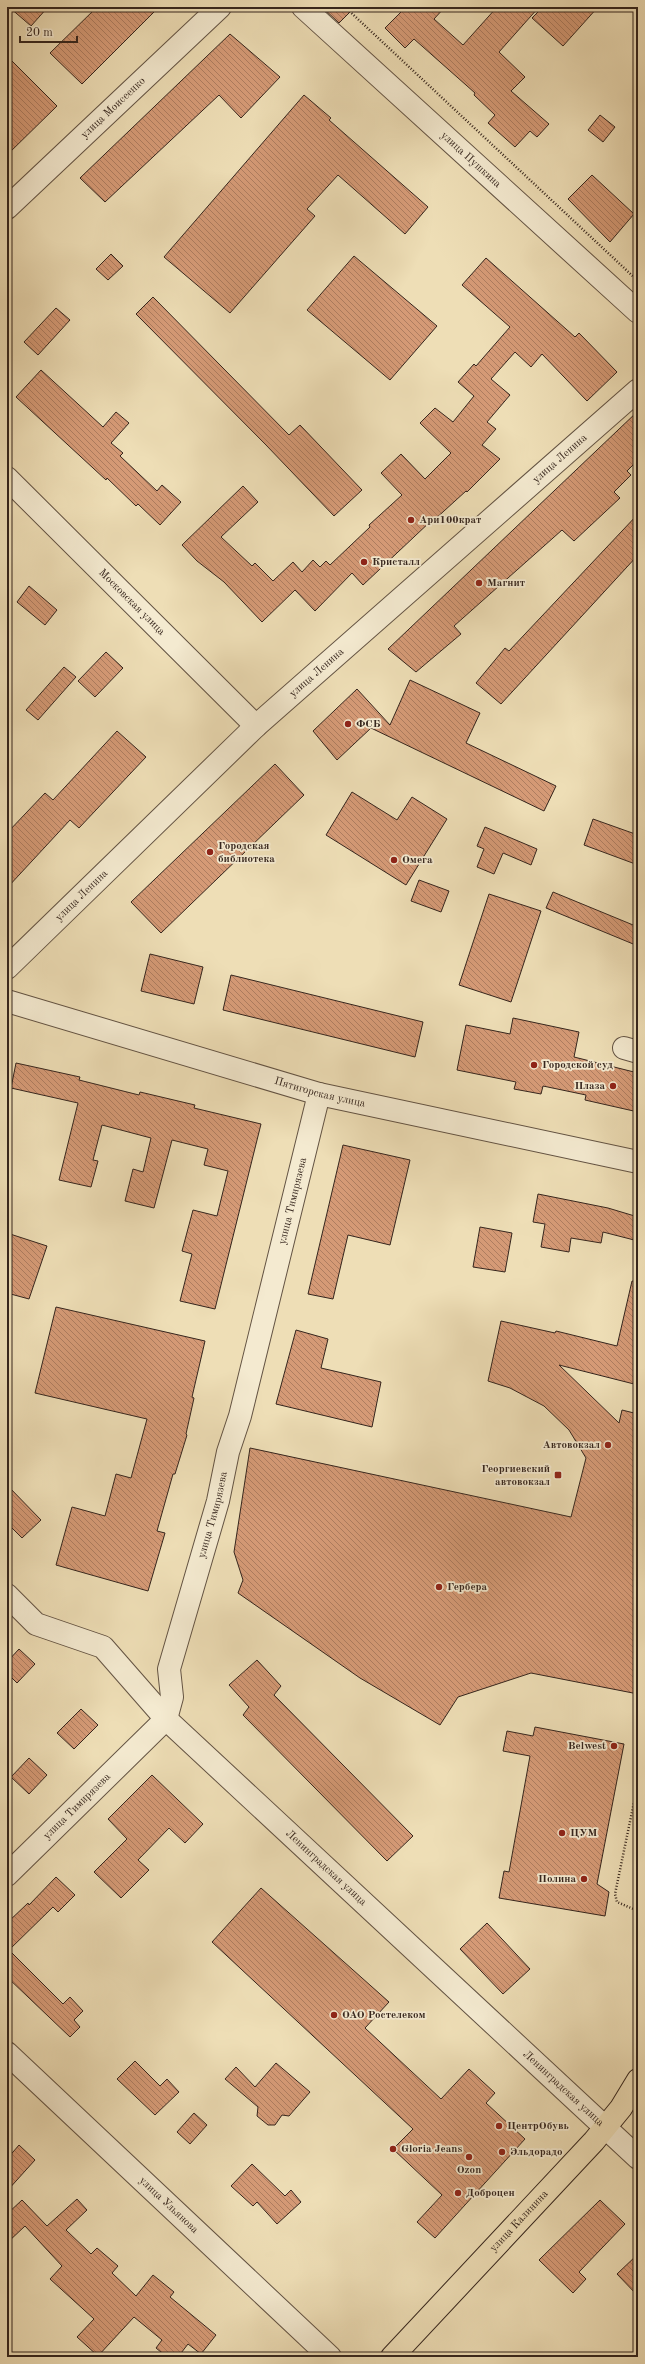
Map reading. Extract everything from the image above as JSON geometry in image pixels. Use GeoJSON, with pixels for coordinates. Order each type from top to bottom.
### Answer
{"type":"FeatureCollection","features":[{"type":"Feature","properties":{"kind":"main road","name":"улица Калинина"},"geometry":{"type":"LineString","coordinates":[[392,2357],[476,2270],[606,2128],[638,2080]]}},
{"type":"Feature","properties":{"kind":"street","name":"улица Моисеенко"},"geometry":{"type":"LineString","coordinates":[[7,208],[220,7]]}},
{"type":"Feature","properties":{"kind":"street","name":"улица Пушкина"},"geometry":{"type":"LineString","coordinates":[[303,7],[638,312]]}},
{"type":"Feature","properties":{"kind":"street","name":"улица Ленина"},"geometry":{"type":"LineString","coordinates":[[7,968],[256,726],[638,390]]}},
{"type":"Feature","properties":{"kind":"street","name":"Московская улица"},"geometry":{"type":"LineString","coordinates":[[7,478],[256,726]]}},
{"type":"Feature","properties":{"kind":"street","name":"Пятигорская улица"},"geometry":{"type":"LineString","coordinates":[[7,1001],[320,1094],[638,1162]]}},
{"type":"Feature","properties":{"kind":"street","name":"улица Тимирязева"},"geometry":{"type":"LineString","coordinates":[[7,1875],[166,1719],[172,1697],[169,1669],[218,1501],[228,1452],[240,1416],[320,1094]]}},
{"type":"Feature","properties":{"kind":"street","name":"Ленинградская улица"},"geometry":{"type":"LineString","coordinates":[[7,1595],[36,1624],[102,1647],[166,1719],[638,2158]]}},
{"type":"Feature","properties":{"kind":"street","name":"улица Ульянова"},"geometry":{"type":"LineString","coordinates":[[7,2053],[330,2357]]}},
{"type":"Feature","properties":{"kind":"path"},"geometry":{"type":"LineString","coordinates":[[345,7],[638,281]]}},
{"type":"Feature","properties":{"kind":"path"},"geometry":{"type":"LineString","coordinates":[[638,1783],[614,1894],[617,1902],[638,1910]]}},
{"type":"Feature","properties":{"kind":"building"},"geometry":{"type":"Polygon","coordinates":[[[9,7],[48,7],[31,26],[9,7]]]}},
{"type":"Feature","properties":{"kind":"building"},"geometry":{"type":"Polygon","coordinates":[[[97,7],[159,7],[82,84],[50,53],[97,7]]]}},
{"type":"Feature","properties":{"kind":"building"},"geometry":{"type":"Polygon","coordinates":[[[322,7],[355,7],[339,23],[322,7]]]}},
{"type":"Feature","properties":{"kind":"building"},"geometry":{"type":"Polygon","coordinates":[[[406,7],[445,7],[434,19],[463,45],[497,7],[539,7],[499,52],[525,77],[511,91],[549,124],[537,137],[530,131],[515,147],[488,123],[495,115],[474,95],[475,93],[414,39],[405,48],[385,28],[406,7]]]}},
{"type":"Feature","properties":{"kind":"building"},"geometry":{"type":"Polygon","coordinates":[[[543,7],[598,7],[563,46],[532,18],[543,7]]]}},
{"type":"Feature","properties":{"kind":"building"},"geometry":{"type":"Polygon","coordinates":[[[230,34],[280,77],[241,118],[219,95],[105,202],[80,178],[230,34]]]}},
{"type":"Feature","properties":{"kind":"building"},"geometry":{"type":"Polygon","coordinates":[[[7,56],[57,106],[7,155],[7,56]]]}},
{"type":"Feature","properties":{"kind":"building"},"geometry":{"type":"Polygon","coordinates":[[[304,95],[331,118],[329,120],[428,207],[405,234],[338,175],[307,209],[315,216],[230,313],[164,257],[304,95]]]}},
{"type":"Feature","properties":{"kind":"building"},"geometry":{"type":"Polygon","coordinates":[[[600,115],[615,127],[603,142],[588,130],[600,115]]]}},
{"type":"Feature","properties":{"kind":"building"},"geometry":{"type":"Polygon","coordinates":[[[592,175],[634,214],[610,242],[568,199],[592,175]]]}},
{"type":"Feature","properties":{"kind":"building"},"geometry":{"type":"Polygon","coordinates":[[[111,254],[123,266],[108,280],[96,269],[111,254]]]}},
{"type":"Feature","properties":{"kind":"building"},"geometry":{"type":"Polygon","coordinates":[[[354,256],[437,326],[390,380],[307,310],[354,256]]]}},
{"type":"Feature","properties":{"kind":"building"},"geometry":{"type":"Polygon","coordinates":[[[486,258],[575,337],[579,333],[617,372],[587,401],[542,354],[531,367],[515,352],[491,379],[510,395],[487,422],[496,429],[482,445],[500,459],[467,492],[466,491],[433,521],[432,520],[363,585],[352,573],[315,611],[295,590],[262,622],[224,582],[197,561],[182,545],[243,486],[258,502],[221,537],[252,566],[255,563],[273,581],[293,562],[302,572],[313,560],[320,567],[326,561],[330,565],[370,527],[369,525],[402,495],[381,473],[401,454],[425,479],[451,453],[420,423],[435,408],[453,422],[474,396],[458,382],[474,364],[476,366],[510,327],[462,285],[486,258]]]}},
{"type":"Feature","properties":{"kind":"building"},"geometry":{"type":"Polygon","coordinates":[[[153,297],[289,435],[300,425],[362,490],[334,516],[136,314],[153,297]]]}},
{"type":"Feature","properties":{"kind":"building"},"geometry":{"type":"Polygon","coordinates":[[[56,308],[70,320],[38,355],[24,342],[56,308]]]}},
{"type":"Feature","properties":{"kind":"building"},"geometry":{"type":"Polygon","coordinates":[[[41,370],[103,427],[116,412],[129,423],[111,443],[123,453],[120,456],[157,491],[162,485],[181,502],[160,525],[138,504],[136,506],[107,478],[106,480],[16,397],[41,370]]]}},
{"type":"Feature","properties":{"kind":"building","name":"Магнит"},"geometry":{"type":"Polygon","coordinates":[[[638,411],[638,460],[627,471],[631,475],[614,492],[620,498],[574,541],[562,530],[454,626],[461,634],[416,672],[388,649],[638,411]]]}},
{"type":"Feature","properties":{"kind":"building"},"geometry":{"type":"Polygon","coordinates":[[[638,514],[638,555],[501,704],[476,683],[505,648],[509,651],[638,514]]]}},
{"type":"Feature","properties":{"kind":"building"},"geometry":{"type":"Polygon","coordinates":[[[29,586],[57,610],[45,625],[17,602],[29,586]]]}},
{"type":"Feature","properties":{"kind":"building"},"geometry":{"type":"Polygon","coordinates":[[[106,652],[123,668],[95,697],[78,681],[106,652]]]}},
{"type":"Feature","properties":{"kind":"building"},"geometry":{"type":"Polygon","coordinates":[[[64,667],[76,677],[38,720],[26,710],[64,667]]]}},
{"type":"Feature","properties":{"kind":"building"},"geometry":{"type":"Polygon","coordinates":[[[410,680],[480,713],[466,743],[556,786],[544,811],[371,728],[337,760],[313,731],[357,689],[390,725],[410,680]]]}},
{"type":"Feature","properties":{"kind":"building"},"geometry":{"type":"Polygon","coordinates":[[[117,731],[146,757],[79,828],[70,820],[7,888],[7,833],[45,793],[53,800],[117,731]]]}},
{"type":"Feature","properties":{"kind":"building"},"geometry":{"type":"Polygon","coordinates":[[[275,764],[304,795],[161,933],[131,902],[275,764]]]}},
{"type":"Feature","properties":{"kind":"building","name":"Омега"},"geometry":{"type":"Polygon","coordinates":[[[352,792],[397,820],[412,797],[447,819],[406,885],[326,835],[352,792]]]}},
{"type":"Feature","properties":{"kind":"building"},"geometry":{"type":"Polygon","coordinates":[[[593,819],[638,835],[638,865],[584,845],[593,819]]]}},
{"type":"Feature","properties":{"kind":"building"},"geometry":{"type":"Polygon","coordinates":[[[485,827],[537,849],[531,865],[503,853],[494,874],[477,867],[484,849],[477,846],[485,827]]]}},
{"type":"Feature","properties":{"kind":"building"},"geometry":{"type":"Polygon","coordinates":[[[419,880],[449,891],[441,912],[411,901],[419,880]]]}},
{"type":"Feature","properties":{"kind":"building"},"geometry":{"type":"Polygon","coordinates":[[[553,892],[638,927],[638,946],[546,908],[553,892]]]}},
{"type":"Feature","properties":{"kind":"building"},"geometry":{"type":"Polygon","coordinates":[[[489,894],[541,911],[511,1002],[459,985],[489,894]]]}},
{"type":"Feature","properties":{"kind":"building"},"geometry":{"type":"Polygon","coordinates":[[[150,954],[203,967],[194,1004],[141,991],[150,954]]]}},
{"type":"Feature","properties":{"kind":"building"},"geometry":{"type":"Polygon","coordinates":[[[231,975],[423,1022],[415,1057],[223,1010],[231,975]]]}},
{"type":"Feature","properties":{"kind":"building"},"geometry":{"type":"Polygon","coordinates":[[[513,1018],[579,1032],[574,1057],[638,1073],[638,1112],[585,1100],[586,1095],[543,1086],[541,1094],[514,1089],[516,1082],[457,1070],[466,1025],[510,1034],[513,1018]]]}},
{"type":"Feature","properties":{"kind":"building"},"geometry":{"type":"Polygon","coordinates":[[[16,1063],[80,1077],[79,1080],[139,1095],[140,1092],[195,1105],[194,1108],[261,1124],[215,1309],[180,1301],[192,1254],[182,1251],[193,1210],[217,1216],[228,1171],[204,1165],[208,1149],[172,1140],[154,1208],[125,1201],[133,1169],[143,1172],[151,1138],[102,1125],[93,1160],[98,1161],[91,1187],[59,1180],[78,1103],[11,1088],[16,1063]]]}},
{"type":"Feature","properties":{"kind":"building"},"geometry":{"type":"Polygon","coordinates":[[[343,1145],[410,1160],[390,1245],[348,1235],[333,1299],[308,1294],[343,1145]]]}},
{"type":"Feature","properties":{"kind":"building"},"geometry":{"type":"Polygon","coordinates":[[[538,1194],[608,1208],[638,1217],[638,1241],[603,1232],[601,1243],[571,1238],[569,1252],[541,1247],[545,1224],[533,1222],[538,1194]]]}},
{"type":"Feature","properties":{"kind":"building"},"geometry":{"type":"Polygon","coordinates":[[[480,1227],[512,1233],[505,1272],[473,1267],[480,1227]]]}},
{"type":"Feature","properties":{"kind":"building"},"geometry":{"type":"Polygon","coordinates":[[[7,1233],[47,1246],[29,1299],[7,1293],[7,1233]]]}},
{"type":"Feature","properties":{"kind":"building","name":"Гербера"},"geometry":{"type":"Polygon","coordinates":[[[632,1281],[638,1282],[638,1385],[559,1365],[619,1423],[622,1410],[638,1414],[638,1694],[531,1673],[458,1697],[440,1725],[360,1678],[238,1593],[243,1580],[234,1552],[250,1448],[571,1517],[586,1458],[569,1430],[544,1406],[510,1388],[488,1381],[501,1321],[555,1333],[556,1331],[617,1346],[632,1281]]]}},
{"type":"Feature","properties":{"kind":"building"},"geometry":{"type":"Polygon","coordinates":[[[56,1307],[205,1341],[192,1397],[194,1398],[187,1435],[175,1474],[173,1474],[157,1531],[165,1533],[148,1591],[56,1565],[72,1507],[105,1516],[116,1474],[131,1478],[147,1419],[35,1393],[56,1307]]]}},
{"type":"Feature","properties":{"kind":"building"},"geometry":{"type":"Polygon","coordinates":[[[296,1330],[328,1339],[321,1368],[381,1382],[372,1427],[276,1404],[296,1330]]]}},
{"type":"Feature","properties":{"kind":"building"},"geometry":{"type":"Polygon","coordinates":[[[7,1485],[41,1520],[22,1538],[7,1523],[7,1485]]]}},
{"type":"Feature","properties":{"kind":"building"},"geometry":{"type":"Polygon","coordinates":[[[19,1649],[35,1664],[17,1683],[7,1673],[7,1662],[19,1649]]]}},
{"type":"Feature","properties":{"kind":"building"},"geometry":{"type":"Polygon","coordinates":[[[257,1660],[281,1686],[274,1695],[413,1836],[387,1861],[243,1715],[249,1707],[229,1685],[257,1660]]]}},
{"type":"Feature","properties":{"kind":"building"},"geometry":{"type":"Polygon","coordinates":[[[81,1709],[98,1725],[74,1749],[57,1733],[81,1709]]]}},
{"type":"Feature","properties":{"kind":"building","name":"ЦУМ"},"geometry":{"type":"Polygon","coordinates":[[[535,1727],[624,1744],[597,1884],[609,1892],[605,1916],[499,1898],[504,1871],[509,1872],[530,1756],[503,1751],[507,1731],[533,1736],[535,1727]]]}},
{"type":"Feature","properties":{"kind":"building"},"geometry":{"type":"Polygon","coordinates":[[[29,1758],[47,1775],[29,1794],[11,1777],[29,1758]]]}},
{"type":"Feature","properties":{"kind":"building"},"geometry":{"type":"Polygon","coordinates":[[[152,1775],[203,1824],[185,1843],[169,1828],[138,1860],[149,1870],[121,1898],[94,1872],[127,1839],[108,1819],[152,1775]]]}},
{"type":"Feature","properties":{"kind":"building"},"geometry":{"type":"Polygon","coordinates":[[[56,1877],[75,1895],[58,1912],[53,1907],[9,1950],[63,2004],[70,1997],[83,2011],[74,2020],[80,2027],[70,2037],[7,1977],[7,1923],[28,1903],[29,1905],[56,1877]]]}},
{"type":"Feature","properties":{"kind":"building","name":"ОАО Ростелеком"},"geometry":{"type":"Polygon","coordinates":[[[261,1888],[389,2002],[365,2028],[441,2099],[469,2069],[495,2093],[486,2103],[525,2139],[435,2238],[417,2222],[442,2195],[393,2149],[413,2129],[212,1942],[261,1888]]]}},
{"type":"Feature","properties":{"kind":"building"},"geometry":{"type":"Polygon","coordinates":[[[487,1923],[530,1969],[503,1994],[460,1949],[487,1923]]]}},
{"type":"Feature","properties":{"kind":"building"},"geometry":{"type":"Polygon","coordinates":[[[135,2061],[160,2086],[167,2079],[179,2092],[155,2115],[117,2079],[135,2061]]]}},
{"type":"Feature","properties":{"kind":"building"},"geometry":{"type":"Polygon","coordinates":[[[276,2063],[310,2092],[289,2116],[282,2115],[275,2125],[268,2125],[257,2116],[258,2107],[225,2079],[236,2067],[255,2087],[276,2063]]]}},
{"type":"Feature","properties":{"kind":"building"},"geometry":{"type":"Polygon","coordinates":[[[194,2113],[207,2125],[190,2144],[177,2132],[194,2113]]]}},
{"type":"Feature","properties":{"kind":"building"},"geometry":{"type":"Polygon","coordinates":[[[19,2145],[35,2160],[7,2191],[7,2159],[19,2145]]]}},
{"type":"Feature","properties":{"kind":"building"},"geometry":{"type":"Polygon","coordinates":[[[252,2164],[285,2196],[291,2190],[301,2202],[277,2224],[257,2202],[253,2206],[231,2186],[252,2164]]]}},
{"type":"Feature","properties":{"kind":"building"},"geometry":{"type":"Polygon","coordinates":[[[77,2199],[87,2210],[66,2230],[91,2254],[97,2248],[118,2266],[112,2273],[136,2296],[153,2275],[174,2292],[170,2297],[216,2335],[201,2354],[188,2344],[178,2357],[167,2357],[156,2348],[162,2340],[134,2317],[98,2356],[77,2337],[94,2319],[50,2279],[62,2266],[25,2226],[7,2243],[7,2214],[22,2200],[47,2226],[77,2199]]]}},
{"type":"Feature","properties":{"kind":"building"},"geometry":{"type":"Polygon","coordinates":[[[600,2200],[625,2224],[579,2272],[586,2279],[573,2293],[539,2260],[600,2200]]]}},
{"type":"Feature","properties":{"kind":"building"},"geometry":{"type":"Polygon","coordinates":[[[638,2254],[638,2296],[617,2274],[638,2254]]]}},
{"type":"Feature","properties":{"kind":"place","name":"Ари100крат"},"geometry":{"type":"Point","coordinates":[411,520]}},
{"type":"Feature","properties":{"kind":"place","name":"Кристалл"},"geometry":{"type":"Point","coordinates":[364,562]}},
{"type":"Feature","properties":{"kind":"place","name":"Магнит"},"geometry":{"type":"Point","coordinates":[479,583]}},
{"type":"Feature","properties":{"kind":"place","name":"ФСБ"},"geometry":{"type":"Point","coordinates":[348,724]}},
{"type":"Feature","properties":{"kind":"place","name":"Городская библиотека"},"geometry":{"type":"Point","coordinates":[210,852]}},
{"type":"Feature","properties":{"kind":"place","name":"Омега"},"geometry":{"type":"Point","coordinates":[394,860]}},
{"type":"Feature","properties":{"kind":"place","name":"Городской суд"},"geometry":{"type":"Point","coordinates":[534,1065]}},
{"type":"Feature","properties":{"kind":"place","name":"Плаза"},"geometry":{"type":"Point","coordinates":[613,1086]}},
{"type":"Feature","properties":{"kind":"place","name":"Автовокзал"},"geometry":{"type":"Point","coordinates":[608,1445]}},
{"type":"Feature","properties":{"kind":"place","name":"Георгиевский автовокзал"},"geometry":{"type":"Point","coordinates":[558,1475]}},
{"type":"Feature","properties":{"kind":"place","name":"Гербера"},"geometry":{"type":"Point","coordinates":[439,1587]}},
{"type":"Feature","properties":{"kind":"place","name":"Belwest"},"geometry":{"type":"Point","coordinates":[614,1746]}},
{"type":"Feature","properties":{"kind":"place","name":"ЦУМ"},"geometry":{"type":"Point","coordinates":[562,1833]}},
{"type":"Feature","properties":{"kind":"place","name":"Полина"},"geometry":{"type":"Point","coordinates":[584,1879]}},
{"type":"Feature","properties":{"kind":"place","name":"ОАО Ростелеком"},"geometry":{"type":"Point","coordinates":[334,2015]}},
{"type":"Feature","properties":{"kind":"place","name":"ЦентрОбувь"},"geometry":{"type":"Point","coordinates":[499,2126]}},
{"type":"Feature","properties":{"kind":"place","name":"Gloria Jeans"},"geometry":{"type":"Point","coordinates":[393,2149]}},
{"type":"Feature","properties":{"kind":"place","name":"Эльдорадо"},"geometry":{"type":"Point","coordinates":[502,2152]}},
{"type":"Feature","properties":{"kind":"place","name":"Ozon"},"geometry":{"type":"Point","coordinates":[469,2157]}},
{"type":"Feature","properties":{"kind":"place","name":"Доброцен"},"geometry":{"type":"Point","coordinates":[458,2193]}}]}
